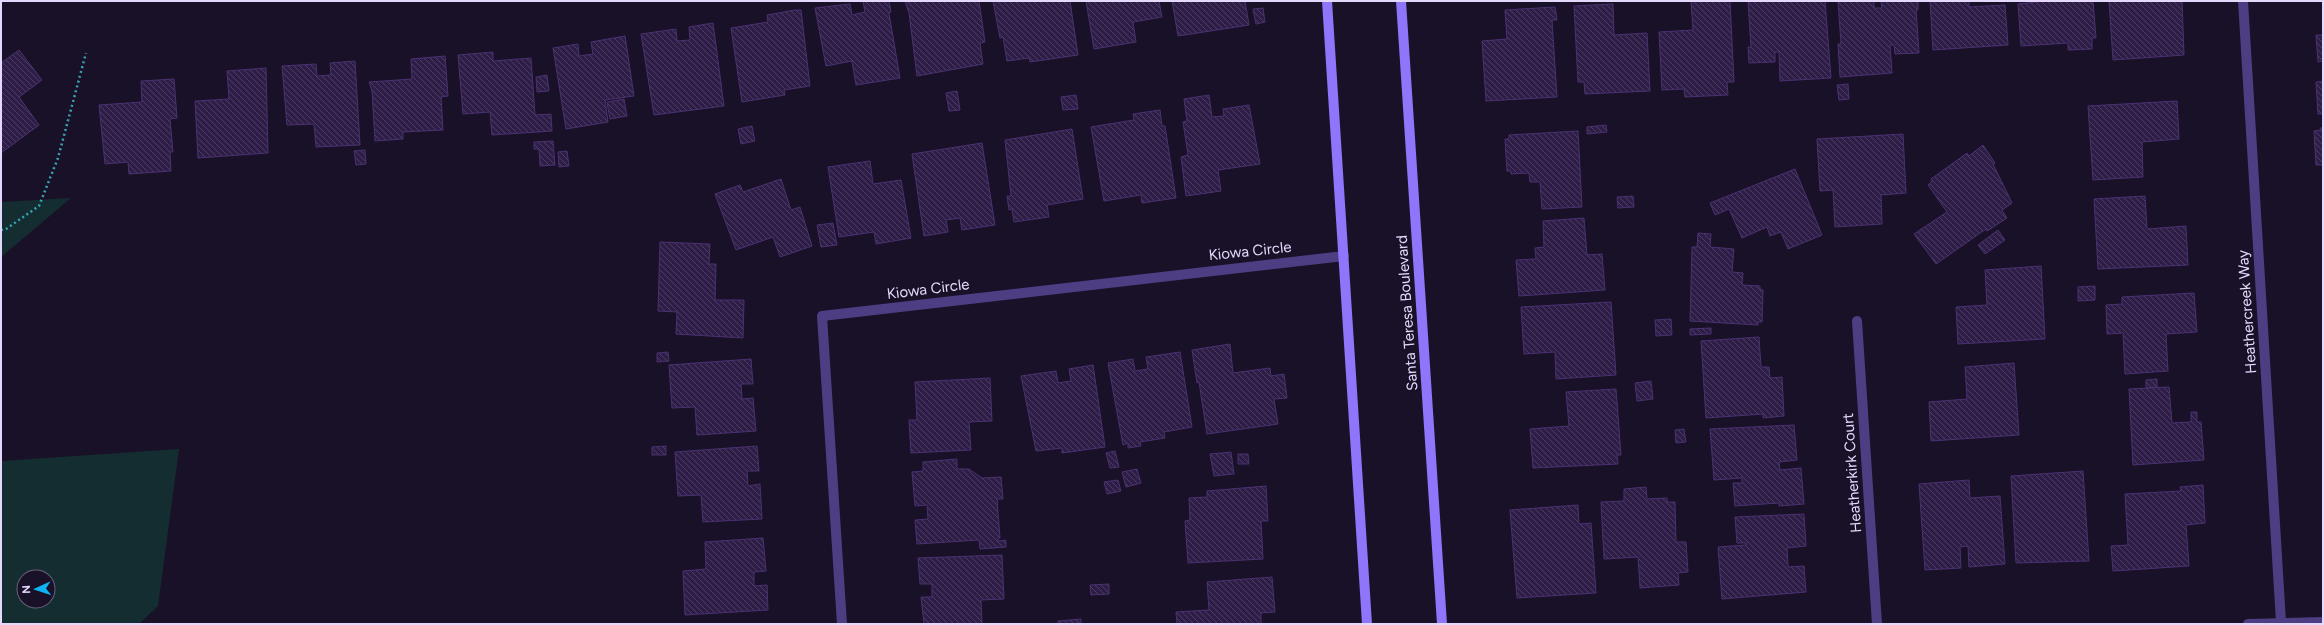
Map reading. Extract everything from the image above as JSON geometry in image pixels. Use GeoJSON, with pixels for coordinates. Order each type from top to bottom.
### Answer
{"type":"FeatureCollection","features":[{"type":"Feature","properties":{"kind":"main road"},"geometry":{"type":"LineString","coordinates":[[1327,1],[1367,624]]}},
{"type":"Feature","properties":{"kind":"main road","name":"Santa Teresa Boulevard"},"geometry":{"type":"LineString","coordinates":[[1401,1],[1442,624]]}},
{"type":"Feature","properties":{"kind":"street","name":"Heathercreek Way"},"geometry":{"type":"LineString","coordinates":[[2243,1],[2281,622]]}},
{"type":"Feature","properties":{"kind":"street","name":"Kiowa Circle"},"geometry":{"type":"LineString","coordinates":[[842,624],[822,316],[1344,256]]}},
{"type":"Feature","properties":{"kind":"street","name":"Heatherkirk Court"},"geometry":{"type":"LineString","coordinates":[[1857,321],[1877,624]]}},
{"type":"Feature","properties":{"kind":"street"},"geometry":{"type":"LineString","coordinates":[[2248,624],[2323,622]]}},
{"type":"Feature","properties":{"kind":"path"},"geometry":{"type":"LineString","coordinates":[[1,230],[6,229],[39,206],[58,158],[86,53]]}},
{"type":"Feature","properties":{"kind":"green space"},"geometry":{"type":"Polygon","coordinates":[[[71,198],[1,257],[1,202],[71,198]]]}},
{"type":"Feature","properties":{"kind":"green space"},"geometry":{"type":"Polygon","coordinates":[[[179,449],[158,606],[139,624],[1,624],[1,461],[179,449]]]}},
{"type":"Feature","properties":{"kind":"building"},"geometry":{"type":"Polygon","coordinates":[[[863,1],[889,1],[891,12],[889,13],[900,78],[856,85],[852,61],[826,66],[815,8],[850,4],[852,15],[865,12],[863,1]]]}},
{"type":"Feature","properties":{"kind":"building"},"geometry":{"type":"Polygon","coordinates":[[[905,1],[979,1],[985,42],[980,43],[983,64],[917,76],[909,13],[905,1]]]}},
{"type":"Feature","properties":{"kind":"building"},"geometry":{"type":"Polygon","coordinates":[[[993,1],[1070,1],[1078,55],[1030,62],[1029,58],[1007,61],[1003,37],[1000,38],[993,1]]]}},
{"type":"Feature","properties":{"kind":"building"},"geometry":{"type":"Polygon","coordinates":[[[1086,1],[1159,1],[1162,17],[1133,22],[1136,42],[1094,49],[1086,1]]]}},
{"type":"Feature","properties":{"kind":"building"},"geometry":{"type":"Polygon","coordinates":[[[1172,1],[1245,1],[1249,25],[1178,36],[1172,1]]]}},
{"type":"Feature","properties":{"kind":"building"},"geometry":{"type":"Polygon","coordinates":[[[1691,1],[1730,1],[1734,82],[1727,82],[1728,95],[1685,97],[1684,89],[1662,90],[1659,32],[1693,30],[1691,1]]]}},
{"type":"Feature","properties":{"kind":"building"},"geometry":{"type":"Polygon","coordinates":[[[1748,1],[1825,1],[1831,78],[1780,81],[1779,52],[1775,52],[1775,62],[1749,63],[1748,47],[1751,47],[1748,1]]]}},
{"type":"Feature","properties":{"kind":"building"},"geometry":{"type":"Polygon","coordinates":[[[1838,1],[1874,1],[1874,8],[1882,8],[1881,1],[1918,1],[1918,10],[1916,10],[1919,53],[1895,54],[1894,45],[1890,45],[1892,73],[1840,77],[1838,44],[1841,44],[1838,1]]]}},
{"type":"Feature","properties":{"kind":"building"},"geometry":{"type":"Polygon","coordinates":[[[1930,1],[1969,1],[1969,7],[2005,5],[2008,45],[1933,50],[1930,1]]]}},
{"type":"Feature","properties":{"kind":"building"},"geometry":{"type":"Polygon","coordinates":[[[2045,1],[2093,1],[2096,38],[2092,38],[2092,49],[2068,50],[2068,43],[2021,46],[2018,4],[2045,1]]]}},
{"type":"Feature","properties":{"kind":"building"},"geometry":{"type":"Polygon","coordinates":[[[2109,1],[2182,1],[2184,55],[2113,60],[2109,1]]]}},
{"type":"Feature","properties":{"kind":"building"},"geometry":{"type":"Polygon","coordinates":[[[1613,4],[1614,35],[1647,33],[1650,91],[1585,94],[1584,82],[1578,82],[1574,6],[1613,4]]]}},
{"type":"Feature","properties":{"kind":"building"},"geometry":{"type":"Polygon","coordinates":[[[1555,7],[1557,20],[1552,20],[1557,97],[1486,101],[1482,41],[1507,39],[1505,10],[1555,7]]]}},
{"type":"Feature","properties":{"kind":"building"},"geometry":{"type":"Polygon","coordinates":[[[1263,8],[1265,22],[1256,24],[1253,9],[1263,8]]]}},
{"type":"Feature","properties":{"kind":"building"},"geometry":{"type":"Polygon","coordinates":[[[801,10],[810,86],[784,90],[785,95],[742,102],[731,28],[768,22],[767,15],[801,10]]]}},
{"type":"Feature","properties":{"kind":"building"},"geometry":{"type":"Polygon","coordinates":[[[713,23],[724,106],[654,115],[641,34],[676,29],[677,41],[690,40],[689,27],[713,23]]]}},
{"type":"Feature","properties":{"kind":"building"},"geometry":{"type":"Polygon","coordinates":[[[2316,35],[2323,35],[2323,61],[2318,62],[2316,35]]]}},
{"type":"Feature","properties":{"kind":"building"},"geometry":{"type":"Polygon","coordinates":[[[625,36],[634,96],[605,100],[608,122],[566,129],[553,48],[578,44],[579,56],[593,54],[591,42],[625,36]]]}},
{"type":"Feature","properties":{"kind":"building"},"geometry":{"type":"Polygon","coordinates":[[[19,50],[42,80],[19,97],[39,125],[1,153],[1,63],[19,50]]]}},
{"type":"Feature","properties":{"kind":"building"},"geometry":{"type":"Polygon","coordinates":[[[493,52],[493,61],[531,58],[535,115],[551,114],[552,131],[492,135],[490,112],[463,114],[458,55],[493,52]]]}},
{"type":"Feature","properties":{"kind":"building"},"geometry":{"type":"Polygon","coordinates":[[[445,56],[448,96],[441,97],[443,130],[403,132],[403,139],[375,141],[372,91],[369,82],[412,79],[411,59],[445,56]]]}},
{"type":"Feature","properties":{"kind":"building"},"geometry":{"type":"Polygon","coordinates":[[[355,61],[360,145],[316,147],[314,124],[287,125],[282,66],[316,64],[317,76],[331,75],[330,63],[355,61]]]}},
{"type":"Feature","properties":{"kind":"building"},"geometry":{"type":"Polygon","coordinates":[[[266,68],[268,153],[198,158],[195,101],[229,99],[227,71],[266,68]]]}},
{"type":"Feature","properties":{"kind":"building"},"geometry":{"type":"Polygon","coordinates":[[[547,75],[549,91],[537,92],[536,77],[547,75]]]}},
{"type":"Feature","properties":{"kind":"building"},"geometry":{"type":"Polygon","coordinates":[[[174,79],[177,118],[170,119],[173,152],[170,152],[171,171],[129,174],[128,162],[105,164],[99,105],[142,102],[141,81],[174,79]]]}},
{"type":"Feature","properties":{"kind":"building"},"geometry":{"type":"Polygon","coordinates":[[[2323,81],[2323,114],[2318,114],[2316,82],[2323,81]]]}},
{"type":"Feature","properties":{"kind":"building"},"geometry":{"type":"Polygon","coordinates":[[[1848,84],[1849,99],[1839,100],[1837,85],[1848,84]]]}},
{"type":"Feature","properties":{"kind":"building"},"geometry":{"type":"Polygon","coordinates":[[[957,91],[960,110],[949,111],[946,93],[957,91]]]}},
{"type":"Feature","properties":{"kind":"building"},"geometry":{"type":"Polygon","coordinates":[[[1076,95],[1078,109],[1063,110],[1061,97],[1076,95]]]}},
{"type":"Feature","properties":{"kind":"building"},"geometry":{"type":"Polygon","coordinates":[[[1209,95],[1212,117],[1224,116],[1223,109],[1249,105],[1260,164],[1218,170],[1221,191],[1186,196],[1181,157],[1188,155],[1183,122],[1187,121],[1184,99],[1209,95]]]}},
{"type":"Feature","properties":{"kind":"building"},"geometry":{"type":"Polygon","coordinates":[[[624,99],[627,116],[610,119],[607,102],[624,99]]]}},
{"type":"Feature","properties":{"kind":"building"},"geometry":{"type":"Polygon","coordinates":[[[2177,101],[2179,139],[2142,142],[2143,177],[2093,180],[2088,106],[2177,101]]]}},
{"type":"Feature","properties":{"kind":"building"},"geometry":{"type":"Polygon","coordinates":[[[1160,110],[1162,126],[1165,126],[1176,198],[1142,203],[1141,195],[1104,201],[1091,127],[1134,120],[1133,114],[1160,110]]]}},
{"type":"Feature","properties":{"kind":"building"},"geometry":{"type":"Polygon","coordinates":[[[1606,125],[1607,132],[1587,134],[1587,127],[1606,125]]]}},
{"type":"Feature","properties":{"kind":"building"},"geometry":{"type":"Polygon","coordinates":[[[752,126],[755,141],[741,144],[738,129],[752,126]]]}},
{"type":"Feature","properties":{"kind":"building"},"geometry":{"type":"Polygon","coordinates":[[[2320,128],[2323,128],[2323,167],[2322,165],[2316,165],[2314,131],[2321,130],[2320,128]]]}},
{"type":"Feature","properties":{"kind":"building"},"geometry":{"type":"Polygon","coordinates":[[[1072,129],[1083,199],[1047,205],[1049,217],[1014,222],[1012,209],[1009,210],[1007,196],[1011,196],[1005,140],[1072,129]]]}},
{"type":"Feature","properties":{"kind":"building"},"geometry":{"type":"Polygon","coordinates":[[[1578,131],[1582,207],[1542,209],[1540,182],[1530,182],[1529,173],[1511,174],[1511,171],[1507,171],[1505,139],[1509,139],[1509,135],[1578,131]]]}},
{"type":"Feature","properties":{"kind":"building"},"geometry":{"type":"Polygon","coordinates":[[[1903,134],[1906,193],[1881,195],[1882,224],[1835,227],[1833,190],[1820,191],[1817,139],[1903,134]]]}},
{"type":"Feature","properties":{"kind":"building"},"geometry":{"type":"Polygon","coordinates":[[[553,141],[555,165],[540,166],[539,149],[534,149],[534,142],[553,141]]]}},
{"type":"Feature","properties":{"kind":"building"},"geometry":{"type":"Polygon","coordinates":[[[982,143],[995,225],[962,230],[960,218],[946,220],[948,232],[924,236],[912,154],[982,143]]]}},
{"type":"Feature","properties":{"kind":"building"},"geometry":{"type":"Polygon","coordinates":[[[1983,145],[1995,163],[1993,164],[2012,203],[2002,210],[2007,218],[1987,231],[1986,229],[1936,264],[1914,234],[1947,212],[1928,185],[1932,181],[1931,179],[1967,153],[1969,156],[1983,145]]]}},
{"type":"Feature","properties":{"kind":"building"},"geometry":{"type":"Polygon","coordinates":[[[365,150],[366,164],[356,165],[354,151],[365,150]]]}},
{"type":"Feature","properties":{"kind":"building"},"geometry":{"type":"Polygon","coordinates":[[[567,151],[569,166],[559,167],[558,152],[567,151]]]}},
{"type":"Feature","properties":{"kind":"building"},"geometry":{"type":"Polygon","coordinates":[[[870,161],[873,184],[901,180],[911,238],[876,244],[874,232],[839,237],[828,167],[870,161]]]}},
{"type":"Feature","properties":{"kind":"building"},"geometry":{"type":"Polygon","coordinates":[[[1795,169],[1822,235],[1788,249],[1781,232],[1770,236],[1767,227],[1742,238],[1729,209],[1715,215],[1710,203],[1795,169]]]}},
{"type":"Feature","properties":{"kind":"building"},"geometry":{"type":"Polygon","coordinates":[[[781,179],[791,210],[800,207],[812,246],[780,257],[773,237],[736,250],[715,194],[740,185],[743,192],[781,179]]]}},
{"type":"Feature","properties":{"kind":"building"},"geometry":{"type":"Polygon","coordinates":[[[1633,196],[1634,207],[1618,208],[1617,197],[1633,196]]]}},
{"type":"Feature","properties":{"kind":"building"},"geometry":{"type":"Polygon","coordinates":[[[2145,196],[2147,229],[2186,226],[2188,265],[2098,269],[2094,199],[2145,196]]]}},
{"type":"Feature","properties":{"kind":"building"},"geometry":{"type":"Polygon","coordinates":[[[1584,218],[1587,255],[1602,254],[1605,290],[1519,296],[1516,260],[1536,259],[1535,248],[1544,247],[1543,221],[1584,218]]]}},
{"type":"Feature","properties":{"kind":"building"},"geometry":{"type":"Polygon","coordinates":[[[833,223],[837,245],[821,247],[817,225],[833,223]]]}},
{"type":"Feature","properties":{"kind":"building"},"geometry":{"type":"Polygon","coordinates":[[[1998,230],[2005,240],[1985,254],[1978,245],[1998,230]]]}},
{"type":"Feature","properties":{"kind":"building"},"geometry":{"type":"Polygon","coordinates":[[[1698,233],[1711,234],[1710,247],[1734,249],[1732,272],[1743,273],[1742,285],[1760,286],[1760,289],[1763,290],[1762,322],[1758,322],[1758,325],[1690,321],[1692,247],[1697,247],[1698,233]]]}},
{"type":"Feature","properties":{"kind":"building"},"geometry":{"type":"Polygon","coordinates":[[[660,242],[710,244],[709,264],[716,264],[715,300],[744,300],[743,338],[676,334],[677,312],[658,311],[660,242]]]}},
{"type":"Feature","properties":{"kind":"building"},"geometry":{"type":"Polygon","coordinates":[[[2041,266],[2045,339],[1958,344],[1956,307],[1987,305],[1985,270],[2041,266]]]}},
{"type":"Feature","properties":{"kind":"building"},"geometry":{"type":"Polygon","coordinates":[[[2095,286],[2095,300],[2078,301],[2078,287],[2095,286]]]}},
{"type":"Feature","properties":{"kind":"building"},"geometry":{"type":"Polygon","coordinates":[[[2194,293],[2197,332],[2166,334],[2168,371],[2125,374],[2123,333],[2107,334],[2106,305],[2122,304],[2122,297],[2194,293]]]}},
{"type":"Feature","properties":{"kind":"building"},"geometry":{"type":"Polygon","coordinates":[[[1611,302],[1616,375],[1556,379],[1555,352],[1524,354],[1521,307],[1611,302]]]}},
{"type":"Feature","properties":{"kind":"building"},"geometry":{"type":"Polygon","coordinates":[[[1671,319],[1672,335],[1656,336],[1655,320],[1671,319]]]}},
{"type":"Feature","properties":{"kind":"building"},"geometry":{"type":"Polygon","coordinates":[[[1711,328],[1711,334],[1690,335],[1690,329],[1711,328]]]}},
{"type":"Feature","properties":{"kind":"building"},"geometry":{"type":"Polygon","coordinates":[[[1759,337],[1761,367],[1769,367],[1770,378],[1782,377],[1784,416],[1763,418],[1763,414],[1706,418],[1701,341],[1759,337]]]}},
{"type":"Feature","properties":{"kind":"building"},"geometry":{"type":"Polygon","coordinates":[[[1230,344],[1233,373],[1270,368],[1271,376],[1284,374],[1287,398],[1274,399],[1278,424],[1207,434],[1199,382],[1197,383],[1192,350],[1230,344]]]}},
{"type":"Feature","properties":{"kind":"building"},"geometry":{"type":"Polygon","coordinates":[[[668,352],[669,361],[657,362],[657,353],[668,352]]]}},
{"type":"Feature","properties":{"kind":"building"},"geometry":{"type":"Polygon","coordinates":[[[1180,352],[1192,427],[1164,432],[1165,438],[1140,442],[1141,446],[1128,448],[1128,443],[1123,445],[1108,363],[1133,359],[1135,371],[1148,369],[1146,357],[1180,352]]]}},
{"type":"Feature","properties":{"kind":"building"},"geometry":{"type":"Polygon","coordinates":[[[751,359],[753,384],[741,384],[742,399],[753,398],[756,431],[697,435],[695,407],[672,408],[669,365],[751,359]]]}},
{"type":"Feature","properties":{"kind":"building"},"geometry":{"type":"Polygon","coordinates":[[[2014,363],[2019,435],[1931,441],[1929,402],[1967,399],[1965,367],[2014,363]]]}},
{"type":"Feature","properties":{"kind":"building"},"geometry":{"type":"Polygon","coordinates":[[[1093,365],[1105,447],[1062,453],[1062,448],[1036,451],[1021,376],[1056,371],[1058,383],[1071,381],[1069,369],[1093,365]]]}},
{"type":"Feature","properties":{"kind":"building"},"geometry":{"type":"Polygon","coordinates":[[[990,378],[992,421],[969,422],[971,450],[911,453],[909,420],[917,420],[915,382],[990,378]]]}},
{"type":"Feature","properties":{"kind":"building"},"geometry":{"type":"Polygon","coordinates":[[[2157,379],[2157,387],[2146,388],[2146,380],[2157,379]]]}},
{"type":"Feature","properties":{"kind":"building"},"geometry":{"type":"Polygon","coordinates":[[[1651,381],[1653,399],[1637,401],[1635,383],[1651,381]]]}},
{"type":"Feature","properties":{"kind":"building"},"geometry":{"type":"Polygon","coordinates":[[[2169,387],[2172,423],[2191,422],[2191,412],[2197,412],[2197,422],[2201,422],[2204,460],[2133,465],[2129,389],[2169,387]]]}},
{"type":"Feature","properties":{"kind":"building"},"geometry":{"type":"Polygon","coordinates":[[[1616,389],[1621,455],[1617,455],[1618,464],[1533,468],[1530,429],[1569,426],[1566,392],[1616,389]]]}},
{"type":"Feature","properties":{"kind":"building"},"geometry":{"type":"Polygon","coordinates":[[[1794,425],[1797,460],[1779,462],[1780,470],[1801,468],[1804,504],[1779,506],[1779,503],[1735,506],[1733,483],[1742,483],[1742,478],[1714,480],[1710,429],[1794,425]]]}},
{"type":"Feature","properties":{"kind":"building"},"geometry":{"type":"Polygon","coordinates":[[[1684,429],[1686,442],[1676,443],[1675,430],[1684,429]]]}},
{"type":"Feature","properties":{"kind":"building"},"geometry":{"type":"Polygon","coordinates":[[[666,446],[666,455],[652,455],[652,447],[666,446]]]}},
{"type":"Feature","properties":{"kind":"building"},"geometry":{"type":"Polygon","coordinates":[[[757,446],[759,471],[747,471],[748,486],[760,484],[762,519],[703,522],[701,495],[678,496],[675,452],[757,446]]]}},
{"type":"Feature","properties":{"kind":"building"},"geometry":{"type":"Polygon","coordinates":[[[1115,451],[1119,467],[1110,468],[1106,453],[1115,451]]]}},
{"type":"Feature","properties":{"kind":"building"},"geometry":{"type":"Polygon","coordinates":[[[1231,452],[1234,474],[1214,476],[1210,454],[1231,452]]]}},
{"type":"Feature","properties":{"kind":"building"},"geometry":{"type":"Polygon","coordinates":[[[1238,454],[1248,454],[1249,464],[1238,464],[1238,454]]]}},
{"type":"Feature","properties":{"kind":"building"},"geometry":{"type":"Polygon","coordinates":[[[957,459],[957,469],[969,469],[982,478],[1001,477],[1003,499],[997,499],[1000,538],[998,538],[998,541],[1006,540],[1006,547],[980,549],[979,540],[917,544],[915,520],[928,519],[927,505],[915,506],[912,472],[923,471],[923,462],[957,459]]]}},
{"type":"Feature","properties":{"kind":"building"},"geometry":{"type":"Polygon","coordinates":[[[1137,469],[1141,483],[1126,487],[1122,472],[1137,469]]]}},
{"type":"Feature","properties":{"kind":"building"},"geometry":{"type":"Polygon","coordinates":[[[2083,471],[2089,561],[2016,563],[2011,476],[2083,471]]]}},
{"type":"Feature","properties":{"kind":"building"},"geometry":{"type":"Polygon","coordinates":[[[1118,480],[1121,491],[1107,494],[1104,482],[1118,480]]]}},
{"type":"Feature","properties":{"kind":"building"},"geometry":{"type":"Polygon","coordinates":[[[1969,480],[1970,498],[2000,496],[2005,564],[1969,567],[1968,546],[1960,547],[1961,568],[1925,570],[1919,484],[1969,480]]]}},
{"type":"Feature","properties":{"kind":"building"},"geometry":{"type":"Polygon","coordinates":[[[2203,485],[2205,523],[2186,525],[2189,566],[2113,571],[2111,546],[2128,545],[2125,494],[2181,491],[2180,487],[2203,485]]]}},
{"type":"Feature","properties":{"kind":"building"},"geometry":{"type":"Polygon","coordinates":[[[1266,486],[1268,521],[1261,521],[1263,559],[1188,563],[1185,521],[1190,520],[1189,498],[1207,497],[1207,491],[1266,486]]]}},
{"type":"Feature","properties":{"kind":"building"},"geometry":{"type":"Polygon","coordinates":[[[1646,487],[1647,499],[1667,498],[1667,502],[1675,502],[1676,542],[1686,542],[1688,572],[1678,573],[1679,585],[1640,588],[1638,557],[1604,559],[1601,502],[1624,501],[1624,489],[1646,487]]]}},
{"type":"Feature","properties":{"kind":"building"},"geometry":{"type":"Polygon","coordinates":[[[1578,505],[1579,524],[1591,523],[1596,593],[1517,598],[1510,510],[1578,505]]]}},
{"type":"Feature","properties":{"kind":"building"},"geometry":{"type":"Polygon","coordinates":[[[1804,514],[1806,546],[1787,548],[1788,567],[1804,566],[1806,592],[1722,599],[1718,547],[1746,545],[1746,543],[1737,543],[1735,517],[1804,514]]]}},
{"type":"Feature","properties":{"kind":"building"},"geometry":{"type":"Polygon","coordinates":[[[763,538],[766,571],[754,572],[754,586],[767,585],[768,610],[685,615],[683,571],[706,569],[705,542],[763,538]]]}},
{"type":"Feature","properties":{"kind":"building"},"geometry":{"type":"Polygon","coordinates":[[[1002,555],[1004,599],[981,600],[982,624],[924,624],[921,597],[932,597],[932,584],[920,584],[918,558],[1002,555]]]}},
{"type":"Feature","properties":{"kind":"building"},"geometry":{"type":"Polygon","coordinates":[[[1272,577],[1275,612],[1261,613],[1261,624],[1177,624],[1176,612],[1209,610],[1207,582],[1272,577]]]}},
{"type":"Feature","properties":{"kind":"building"},"geometry":{"type":"Polygon","coordinates":[[[1109,584],[1109,594],[1091,595],[1090,585],[1109,584]]]}},
{"type":"Feature","properties":{"kind":"building"},"geometry":{"type":"Polygon","coordinates":[[[1081,619],[1081,624],[1058,624],[1058,621],[1081,619]]]}}]}
